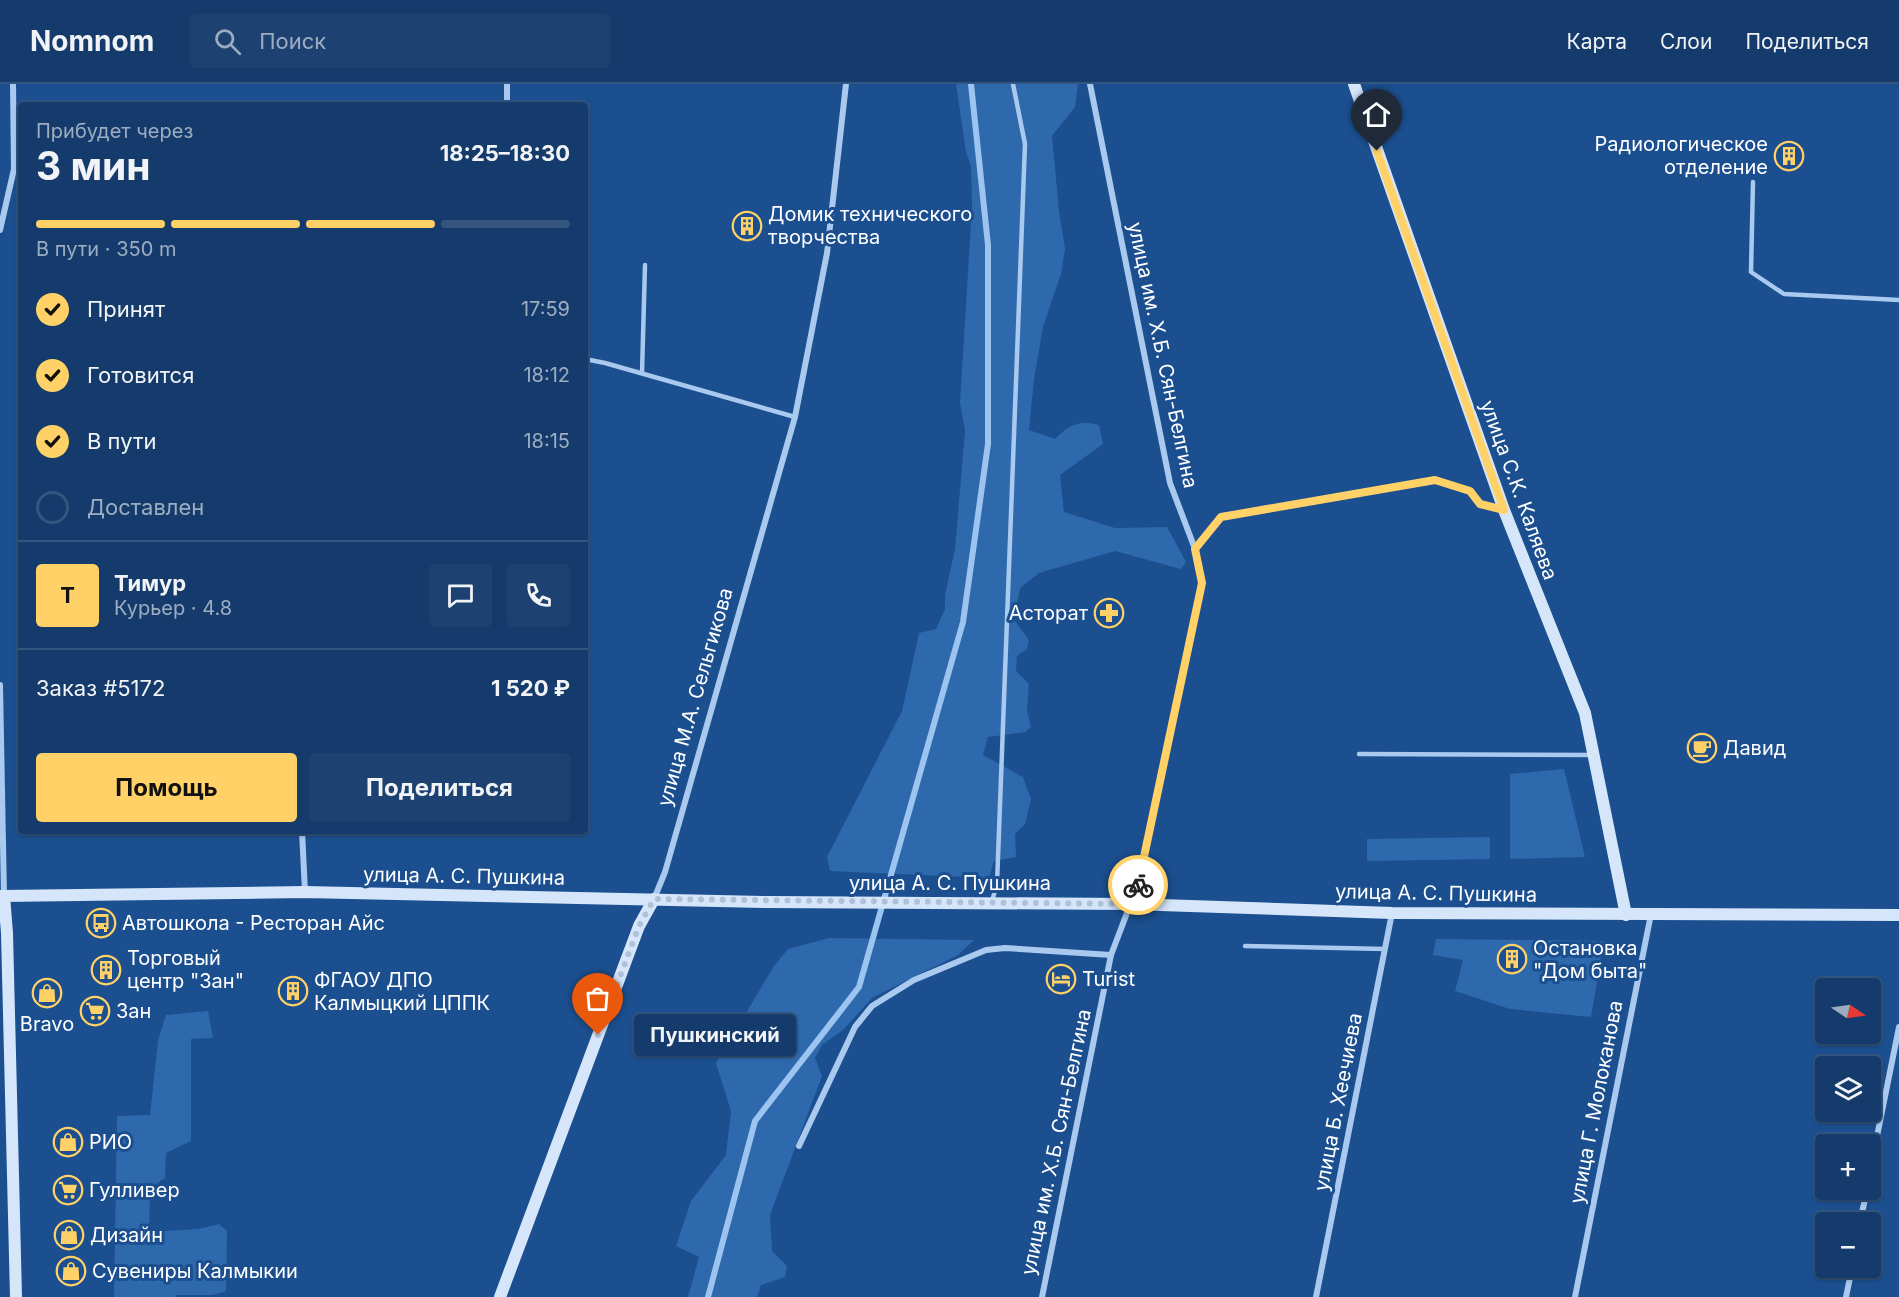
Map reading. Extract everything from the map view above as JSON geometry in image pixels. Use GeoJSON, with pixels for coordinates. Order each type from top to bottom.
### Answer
{"type":"FeatureCollection","features":[{"type":"Feature","properties":{"kind":"main road","name":"улица С.К. Каляева"},"geometry":{"type":"LineString","coordinates":[[1354,84],[1504,510],[1585,713],[1626,915]]}},
{"type":"Feature","properties":{"kind":"main road","name":"улица А. С. Пушкина"},"geometry":{"type":"LineString","coordinates":[[2,896],[305,892],[764,902],[1131,904],[1392,913],[1899,915]]}},
{"type":"Feature","properties":{"kind":"main road"},"geometry":{"type":"LineString","coordinates":[[2,896],[7,933],[16,1297]]}},
{"type":"Feature","properties":{"kind":"main road","name":"улица М.А. Сельгикова"},"geometry":{"type":"LineString","coordinates":[[500,1297],[639,926],[654,899]]}},
{"type":"Feature","properties":{"kind":"street"},"geometry":{"type":"LineString","coordinates":[[0,230],[14,169],[13,84]]}},
{"type":"Feature","properties":{"kind":"street"},"geometry":{"type":"LineString","coordinates":[[507,84],[507,102]]}},
{"type":"Feature","properties":{"kind":"street","name":"улица М.А. Сельгикова"},"geometry":{"type":"LineString","coordinates":[[654,899],[665,872],[795,417],[827,253],[846,84]]}},
{"type":"Feature","properties":{"kind":"street","name":"улица им. Х.Б. Сян-Белгина"},"geometry":{"type":"LineString","coordinates":[[1041,1297],[1111,955],[1138,884],[1202,583],[1195,549],[1170,483],[1090,84]]}},
{"type":"Feature","properties":{"kind":"street"},"geometry":{"type":"LineString","coordinates":[[1195,549],[1221,517],[1435,480],[1470,491],[1480,504],[1504,510]]}},
{"type":"Feature","properties":{"kind":"street"},"geometry":{"type":"LineString","coordinates":[[0,685],[2,896]]}},
{"type":"Feature","properties":{"kind":"street"},"geometry":{"type":"LineString","coordinates":[[302,834],[305,892]]}},
{"type":"Feature","properties":{"kind":"street","name":"улица Б. Хеечиева"},"geometry":{"type":"LineString","coordinates":[[1316,1297],[1392,913]]}},
{"type":"Feature","properties":{"kind":"street","name":"улица Г. Молоканова"},"geometry":{"type":"LineString","coordinates":[[1575,1297],[1651,914]]}},
{"type":"Feature","properties":{"kind":"street"},"geometry":{"type":"LineString","coordinates":[[800,1146],[855,1027],[872,1006],[906,985],[986,950],[1005,948],[1111,955]]}},
{"type":"Feature","properties":{"kind":"street"},"geometry":{"type":"LineString","coordinates":[[1877,1134],[1899,1027]]}},
{"type":"Feature","properties":{"kind":"street"},"geometry":{"type":"LineString","coordinates":[[1846,1297],[1849,1278]]}},
{"type":"Feature","properties":{"kind":"lane"},"geometry":{"type":"LineString","coordinates":[[992,903],[997,884],[1024,144],[1013,84]]}},
{"type":"Feature","properties":{"kind":"lane"},"geometry":{"type":"LineString","coordinates":[[1753,183],[1751,272],[1784,294],[1899,300]]}},
{"type":"Feature","properties":{"kind":"lane"},"geometry":{"type":"LineString","coordinates":[[642,373],[645,265]]}},
{"type":"Feature","properties":{"kind":"lane"},"geometry":{"type":"LineString","coordinates":[[588,360],[795,417]]}},
{"type":"Feature","properties":{"kind":"lane"},"geometry":{"type":"LineString","coordinates":[[1359,754],[1593,755]]}},
{"type":"Feature","properties":{"kind":"lane"},"geometry":{"type":"LineString","coordinates":[[1245,946],[1385,949]]}},
{"type":"Feature","properties":{"kind":"shaded area"},"geometry":{"type":"Polygon","coordinates":[[[956,84],[1078,84],[1075,107],[1052,136],[1065,249],[1061,274],[1043,327],[1034,379],[1029,430],[1055,439],[1074,425],[1085,423],[1099,425],[1103,444],[1060,475],[1064,512],[1115,528],[1167,527],[1186,562],[1181,569],[1115,551],[1039,573],[1020,588],[1014,620],[1029,640],[1027,649],[1017,656],[1016,671],[1029,684],[1027,710],[1031,727],[1025,732],[988,737],[983,755],[1023,777],[1031,799],[1025,824],[1015,834],[1016,857],[994,861],[989,878],[830,871],[827,857],[902,711],[919,633],[936,629],[945,609],[945,595],[955,549],[965,431],[960,403],[972,206],[971,166],[966,152],[956,84]]]}},
{"type":"Feature","properties":{"kind":"shaded area"},"geometry":{"type":"Polygon","coordinates":[[[1564,769],[1585,857],[1510,859],[1510,774],[1564,769]]]}},
{"type":"Feature","properties":{"kind":"shaded area"},"geometry":{"type":"Polygon","coordinates":[[[1490,837],[1490,859],[1367,861],[1367,839],[1490,837]]]}},
{"type":"Feature","properties":{"kind":"shaded area"},"geometry":{"type":"Polygon","coordinates":[[[829,938],[974,940],[958,955],[872,998],[844,1029],[822,1045],[815,1058],[822,1076],[770,1215],[772,1251],[787,1266],[785,1277],[761,1285],[757,1297],[688,1297],[699,1257],[676,1246],[691,1201],[726,1155],[731,1111],[716,1063],[774,966],[788,949],[829,938]]]}},
{"type":"Feature","properties":{"kind":"shaded area"},"geometry":{"type":"Polygon","coordinates":[[[1436,939],[1604,941],[1591,1017],[1510,1009],[1455,991],[1463,960],[1433,955],[1436,939]]]}},
{"type":"Feature","properties":{"kind":"shaded area"},"geometry":{"type":"Polygon","coordinates":[[[208,1011],[213,1038],[191,1039],[191,1141],[166,1153],[165,1178],[150,1188],[149,1232],[198,1229],[219,1224],[227,1231],[226,1291],[213,1295],[114,1297],[117,1116],[150,1115],[158,1040],[166,1015],[208,1011]]]}},
{"type":"Feature","properties":{"kind":"waterway"},"geometry":{"type":"LineString","coordinates":[[708,1297],[755,1121],[859,987],[963,622],[988,444],[988,245],[971,84]]}},
{"type":"Feature","properties":{"kind":"way so far"},"geometry":{"type":"LineString","coordinates":[[598,1035],[639,926],[654,899],[764,902],[1131,904],[1138,885]]}},
{"type":"Feature","properties":{"kind":"place","name":"Радиологическое отделение"},"geometry":{"type":"Point","coordinates":[1789,156]}},
{"type":"Feature","properties":{"kind":"place","name":"Домик технического творчества"},"geometry":{"type":"Point","coordinates":[747,226]}},
{"type":"Feature","properties":{"kind":"place","name":"Асторат"},"geometry":{"type":"Point","coordinates":[1109,613]}},
{"type":"Feature","properties":{"kind":"place","name":"Давид"},"geometry":{"type":"Point","coordinates":[1702,748]}},
{"type":"Feature","properties":{"kind":"place","name":"Автошкола - Ресторан Айс"},"geometry":{"type":"Point","coordinates":[101,923]}},
{"type":"Feature","properties":{"kind":"place","name":"Остановка \"Дом быта\""},"geometry":{"type":"Point","coordinates":[1512,959]}},
{"type":"Feature","properties":{"kind":"place","name":"Торговый центр \"Зан\""},"geometry":{"type":"Point","coordinates":[106,970]}},
{"type":"Feature","properties":{"kind":"place","name":"Turist"},"geometry":{"type":"Point","coordinates":[1061,979]}},
{"type":"Feature","properties":{"kind":"place","name":"ФГАОУ ДПО Калмыцкий ЦППК"},"geometry":{"type":"Point","coordinates":[293,991]}},
{"type":"Feature","properties":{"kind":"place","name":"Bravo"},"geometry":{"type":"Point","coordinates":[47,993]}},
{"type":"Feature","properties":{"kind":"place","name":"Зан"},"geometry":{"type":"Point","coordinates":[95,1011]}},
{"type":"Feature","properties":{"kind":"place","name":"Пушкинский"},"geometry":{"type":"Point","coordinates":[598,1035]}},
{"type":"Feature","properties":{"kind":"place","name":"РИО"},"geometry":{"type":"Point","coordinates":[68,1142]}},
{"type":"Feature","properties":{"kind":"place","name":"Гулливер"},"geometry":{"type":"Point","coordinates":[68,1190]}},
{"type":"Feature","properties":{"kind":"place","name":"Дизайн"},"geometry":{"type":"Point","coordinates":[69,1235]}},
{"type":"Feature","properties":{"kind":"place","name":"Сувениры Калмыкии"},"geometry":{"type":"Point","coordinates":[71,1271]}},
{"type":"Feature","properties":{"kind":"route"},"geometry":{"type":"LineString","coordinates":[[1138,885],[1202,583],[1195,549],[1221,517],[1435,480],[1470,491],[1480,504],[1504,510],[1377,151]]}}]}
